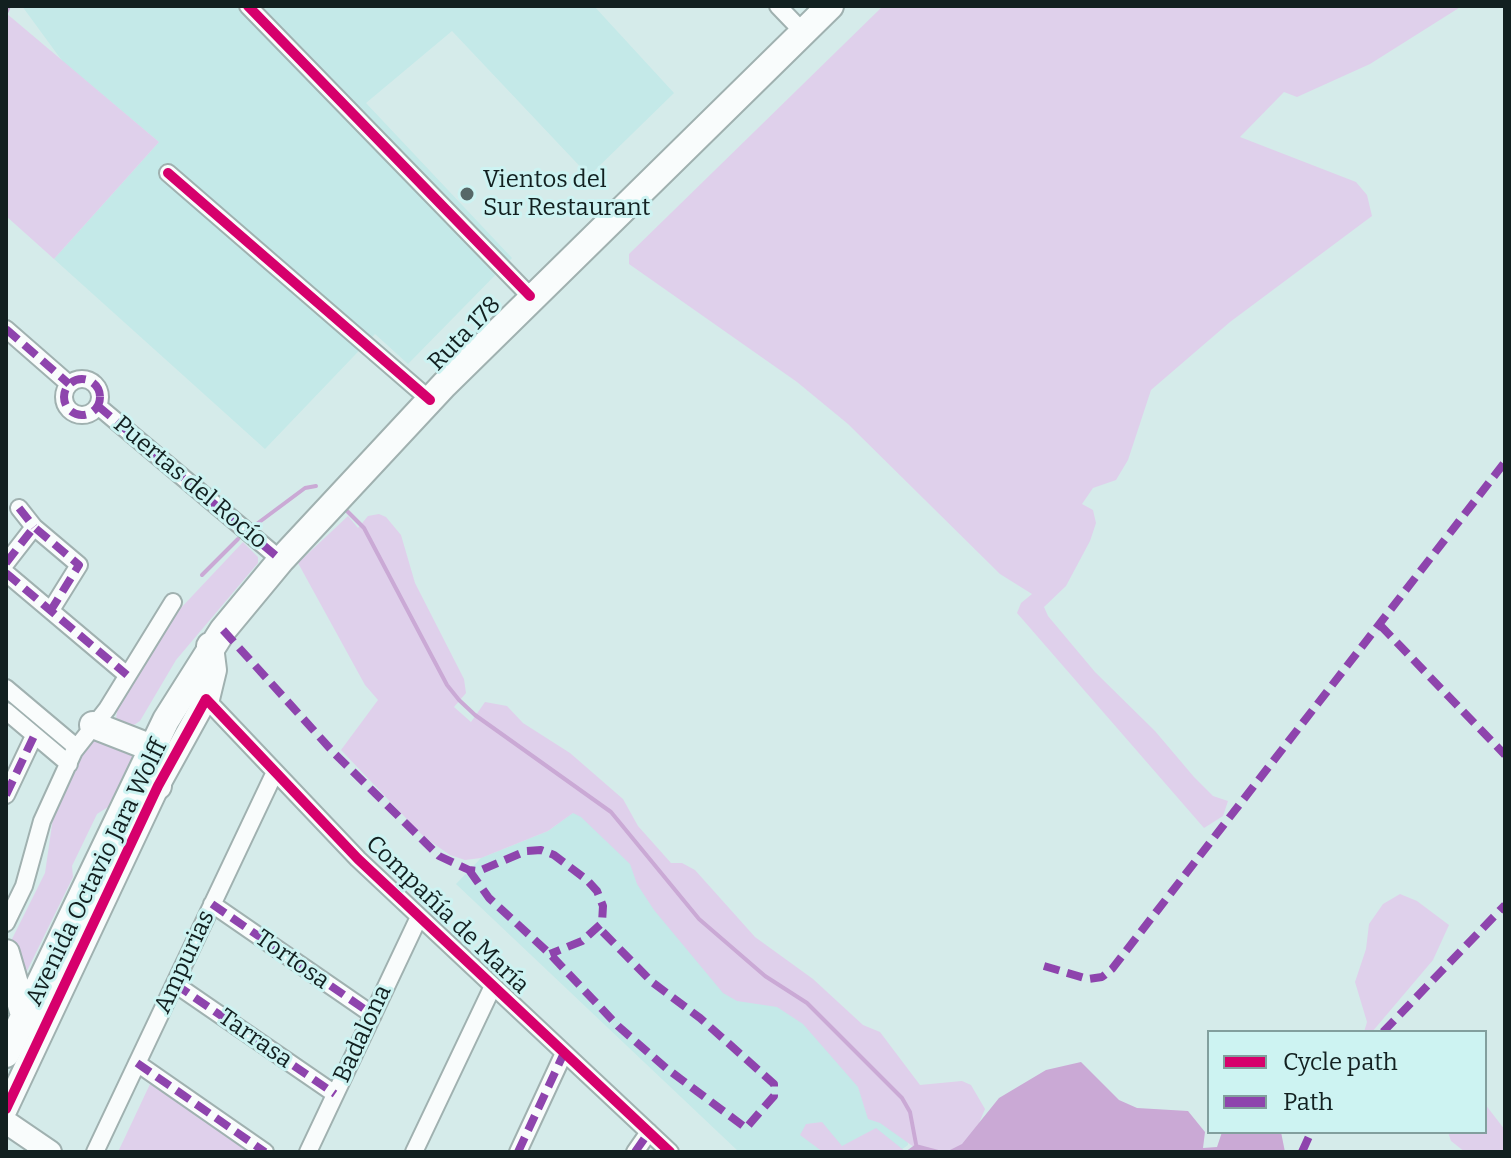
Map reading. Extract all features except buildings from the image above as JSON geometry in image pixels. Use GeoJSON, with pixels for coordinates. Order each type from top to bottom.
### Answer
{"type":"FeatureCollection","features":[{"type":"Feature","properties":{"kind":"main road","name":"Ruta 178"},"geometry":{"type":"LineString","coordinates":[[245,602],[530,296],[830,6]]}},
{"type":"Feature","properties":{"kind":"main road","name":"Avenida Octavio Jara Wolff"},"geometry":{"type":"LineString","coordinates":[[6,1054],[152,748],[210,646],[245,602]]}},
{"type":"Feature","properties":{"kind":"main road"},"geometry":{"type":"LineString","coordinates":[[206,699],[213,670],[210,646]]}},
{"type":"Feature","properties":{"kind":"main road"},"geometry":{"type":"LineString","coordinates":[[93,725],[152,748],[160,763],[158,786]]}},
{"type":"Feature","properties":{"kind":"main road"},"geometry":{"type":"LineString","coordinates":[[6,953],[24,1015]]}},
{"type":"Feature","properties":{"kind":"street"},"geometry":{"type":"LineString","coordinates":[[248,6],[530,296]]}},
{"type":"Feature","properties":{"kind":"street"},"geometry":{"type":"LineString","coordinates":[[778,6],[803,32]]}},
{"type":"Feature","properties":{"kind":"street"},"geometry":{"type":"LineString","coordinates":[[168,173],[430,400]]}},
{"type":"Feature","properties":{"kind":"street","name":"Puertas del Rocío"},"geometry":{"type":"LineString","coordinates":[[6,329],[69,384]]}},
{"type":"Feature","properties":{"kind":"street","name":"Puertas del Rocío"},"geometry":{"type":"LineString","coordinates":[[82,379],[95,384],[100,397],[98,406],[89,414],[71,412],[64,401],[69,384],[82,379]]}},
{"type":"Feature","properties":{"kind":"street","name":"Puertas del Rocío"},"geometry":{"type":"LineString","coordinates":[[98,406],[281,560]]}},
{"type":"Feature","properties":{"kind":"street"},"geometry":{"type":"LineString","coordinates":[[19,508],[34,527],[79,565],[51,610]]}},
{"type":"Feature","properties":{"kind":"street"},"geometry":{"type":"LineString","coordinates":[[6,563],[34,527]]}},
{"type":"Feature","properties":{"kind":"street"},"geometry":{"type":"LineString","coordinates":[[6,573],[127,675]]}},
{"type":"Feature","properties":{"kind":"street"},"geometry":{"type":"LineString","coordinates":[[6,923],[24,886],[42,821],[76,747],[173,602]]}},
{"type":"Feature","properties":{"kind":"street","name":"Compañía de María"},"geometry":{"type":"LineString","coordinates":[[206,699],[419,917],[670,1152]]}},
{"type":"Feature","properties":{"kind":"street","name":"Avenida Octavio Jara Wolff"},"geometry":{"type":"LineString","coordinates":[[6,1109],[158,786],[206,699]]}},
{"type":"Feature","properties":{"kind":"street"},"geometry":{"type":"LineString","coordinates":[[8,701],[76,747]]}},
{"type":"Feature","properties":{"kind":"street"},"geometry":{"type":"LineString","coordinates":[[8,701],[34,736],[69,764]]}},
{"type":"Feature","properties":{"kind":"street"},"geometry":{"type":"LineString","coordinates":[[6,795],[34,736]]}},
{"type":"Feature","properties":{"kind":"street","name":"Ampurias"},"geometry":{"type":"LineString","coordinates":[[95,1152],[275,772]]}},
{"type":"Feature","properties":{"kind":"street","name":"Tortosa"},"geometry":{"type":"LineString","coordinates":[[212,904],[373,1015]]}},
{"type":"Feature","properties":{"kind":"street","name":"Badalona"},"geometry":{"type":"LineString","coordinates":[[308,1152],[419,917]]}},
{"type":"Feature","properties":{"kind":"street","name":"Tarrasa"},"geometry":{"type":"LineString","coordinates":[[175,984],[335,1094]]}},
{"type":"Feature","properties":{"kind":"street"},"geometry":{"type":"LineString","coordinates":[[414,1152],[493,986]]}},
{"type":"Feature","properties":{"kind":"street"},"geometry":{"type":"LineString","coordinates":[[518,1152],[564,1053]]}},
{"type":"Feature","properties":{"kind":"street"},"geometry":{"type":"LineString","coordinates":[[137,1063],[265,1152]]}},
{"type":"Feature","properties":{"kind":"street"},"geometry":{"type":"LineString","coordinates":[[6,1122],[50,1152]]}},
{"type":"Feature","properties":{"kind":"street"},"geometry":{"type":"LineString","coordinates":[[635,1152],[649,1132]]}},
{"type":"Feature","properties":{"kind":"shaded area"},"geometry":{"type":"Polygon","coordinates":[[[22,6],[594,6],[674,93],[589,176],[452,31],[366,103],[512,258],[408,364],[375,334],[265,449],[54,259],[159,142],[63,62],[22,6]]]}},
{"type":"Feature","properties":{"kind":"shaded area"},"geometry":{"type":"Polygon","coordinates":[[[883,6],[1462,6],[1370,64],[1297,97],[1284,92],[1240,137],[1356,182],[1367,195],[1372,216],[1230,322],[1151,390],[1128,460],[1116,480],[1093,488],[1082,504],[1093,510],[1096,523],[1090,541],[1066,586],[1044,607],[1048,616],[1095,672],[1155,731],[1194,777],[1213,796],[1228,801],[1223,816],[1204,828],[1017,613],[1021,603],[1032,594],[1000,574],[848,424],[797,382],[629,264],[629,254],[883,6]]]}},
{"type":"Feature","properties":{"kind":"shaded area"},"geometry":{"type":"Polygon","coordinates":[[[6,13],[159,142],[54,259],[6,216],[6,13]]]}},
{"type":"Feature","properties":{"kind":"shaded area"},"geometry":{"type":"Polygon","coordinates":[[[379,514],[386,517],[401,535],[415,583],[464,679],[466,693],[454,707],[471,722],[485,702],[507,706],[523,723],[570,753],[623,799],[638,826],[671,863],[682,863],[695,870],[755,937],[813,979],[863,1025],[880,1032],[920,1085],[962,1081],[971,1085],[985,1109],[967,1152],[921,1152],[880,1123],[868,1119],[858,1087],[803,1024],[777,1007],[737,1001],[723,993],[654,910],[637,884],[630,864],[581,817],[573,813],[548,831],[481,858],[465,860],[450,855],[424,837],[341,750],[378,700],[365,685],[298,563],[348,516],[358,528],[368,516],[379,514]]]}},
{"type":"Feature","properties":{"kind":"shaded area"},"geometry":{"type":"Polygon","coordinates":[[[243,542],[258,557],[258,563],[176,660],[140,721],[134,725],[116,720],[117,710],[179,610],[243,542]]]}},
{"type":"Feature","properties":{"kind":"shaded area"},"geometry":{"type":"Polygon","coordinates":[[[100,736],[135,751],[108,807],[97,814],[72,866],[73,877],[25,975],[11,941],[45,873],[54,811],[81,750],[100,736]]]}},
{"type":"Feature","properties":{"kind":"shaded area"},"geometry":{"type":"Polygon","coordinates":[[[586,803],[801,1009],[906,1127],[908,1145],[898,1152],[739,1152],[456,884],[481,858],[548,831],[586,803]]]}},
{"type":"Feature","properties":{"kind":"shaded area"},"geometry":{"type":"Polygon","coordinates":[[[1400,894],[1417,901],[1449,925],[1433,960],[1374,1030],[1365,1030],[1367,1022],[1355,982],[1366,949],[1369,924],[1383,904],[1400,894]]]}},
{"type":"Feature","properties":{"kind":"shaded area"},"geometry":{"type":"Polygon","coordinates":[[[1081,1062],[1119,1100],[1137,1108],[1188,1111],[1205,1132],[1203,1148],[1217,1147],[1221,1134],[1281,1134],[1285,1152],[946,1152],[962,1144],[999,1098],[1046,1070],[1081,1062]]]}},
{"type":"Feature","properties":{"kind":"shaded area"},"geometry":{"type":"Polygon","coordinates":[[[151,1082],[253,1152],[118,1152],[151,1082]]]}},
{"type":"Feature","properties":{"kind":"shaded area"},"geometry":{"type":"Polygon","coordinates":[[[1487,1107],[1505,1130],[1505,1152],[1465,1152],[1451,1141],[1449,1134],[1487,1134],[1487,1107]]]}},
{"type":"Feature","properties":{"kind":"shaded area"},"geometry":{"type":"Polygon","coordinates":[[[822,1122],[842,1146],[876,1128],[906,1152],[823,1152],[800,1135],[806,1124],[822,1122]]]}},
{"type":"Feature","properties":{"kind":"shaded area"},"geometry":{"type":"Polygon","coordinates":[[[916,1144],[946,1152],[905,1152],[916,1144]]]}},
{"type":"Feature","properties":{"kind":"waterway"},"geometry":{"type":"LineString","coordinates":[[6,13],[9,6]]}},
{"type":"Feature","properties":{"kind":"waterway"},"geometry":{"type":"LineString","coordinates":[[254,526],[305,488],[316,486]]}},
{"type":"Feature","properties":{"kind":"waterway"},"geometry":{"type":"LineString","coordinates":[[344,508],[364,528],[447,685],[459,700],[475,715],[611,812],[699,919],[765,976],[807,1003],[902,1098],[910,1112],[916,1144]]}},
{"type":"Feature","properties":{"kind":"waterway"},"geometry":{"type":"LineString","coordinates":[[202,575],[238,539]]}},
{"type":"Feature","properties":{"kind":"marked path"},"geometry":{"type":"LineString","coordinates":[[6,329],[69,384]]}},
{"type":"Feature","properties":{"kind":"marked path"},"geometry":{"type":"LineString","coordinates":[[82,379],[95,384],[100,397],[95,410],[82,415],[69,410],[64,397],[69,384],[82,379]]}},
{"type":"Feature","properties":{"kind":"marked path"},"geometry":{"type":"LineString","coordinates":[[98,406],[281,560]]}},
{"type":"Feature","properties":{"kind":"marked path"},"geometry":{"type":"LineString","coordinates":[[1044,966],[1088,979],[1102,977],[1112,969],[1505,462]]}},
{"type":"Feature","properties":{"kind":"marked path"},"geometry":{"type":"LineString","coordinates":[[19,508],[34,527]]}},
{"type":"Feature","properties":{"kind":"marked path"},"geometry":{"type":"LineString","coordinates":[[6,563],[34,527],[79,565],[51,610]]}},
{"type":"Feature","properties":{"kind":"marked path"},"geometry":{"type":"LineString","coordinates":[[6,573],[127,675]]}},
{"type":"Feature","properties":{"kind":"marked path"},"geometry":{"type":"LineString","coordinates":[[1380,625],[1505,755]]}},
{"type":"Feature","properties":{"kind":"marked path"},"geometry":{"type":"LineString","coordinates":[[223,630],[335,754],[439,856],[469,870],[479,871],[526,851],[541,850],[554,855],[587,880],[597,891],[603,906],[602,923],[582,941],[550,954]]}},
{"type":"Feature","properties":{"kind":"marked path"},"geometry":{"type":"LineString","coordinates":[[6,795],[34,736]]}},
{"type":"Feature","properties":{"kind":"marked path"},"geometry":{"type":"LineString","coordinates":[[469,870],[489,898],[550,954],[618,1026],[666,1068],[746,1128],[774,1096],[774,1084],[700,1018],[652,982],[599,928]]}},
{"type":"Feature","properties":{"kind":"marked path"},"geometry":{"type":"LineString","coordinates":[[212,904],[373,1015]]}},
{"type":"Feature","properties":{"kind":"marked path"},"geometry":{"type":"LineString","coordinates":[[1385,1030],[1505,905]]}},
{"type":"Feature","properties":{"kind":"marked path"},"geometry":{"type":"LineString","coordinates":[[175,984],[335,1094]]}},
{"type":"Feature","properties":{"kind":"marked path"},"geometry":{"type":"LineString","coordinates":[[518,1152],[564,1053]]}},
{"type":"Feature","properties":{"kind":"marked path"},"geometry":{"type":"LineString","coordinates":[[137,1063],[265,1152]]}},
{"type":"Feature","properties":{"kind":"marked path"},"geometry":{"type":"LineString","coordinates":[[635,1152],[649,1132]]}},
{"type":"Feature","properties":{"kind":"marked path"},"geometry":{"type":"LineString","coordinates":[[1302,1152],[1310,1134]]}},
{"type":"Feature","properties":{"kind":"cycle path"},"geometry":{"type":"LineString","coordinates":[[248,6],[530,296]]}},
{"type":"Feature","properties":{"kind":"cycle path"},"geometry":{"type":"LineString","coordinates":[[168,173],[430,400]]}},
{"type":"Feature","properties":{"kind":"cycle path"},"geometry":{"type":"LineString","coordinates":[[6,1109],[158,786],[206,699],[358,859],[670,1152]]}},
{"type":"Feature","properties":{"kind":"place","name":"Vientos del Sur Restaurant"},"geometry":{"type":"Point","coordinates":[467,194]}}]}
